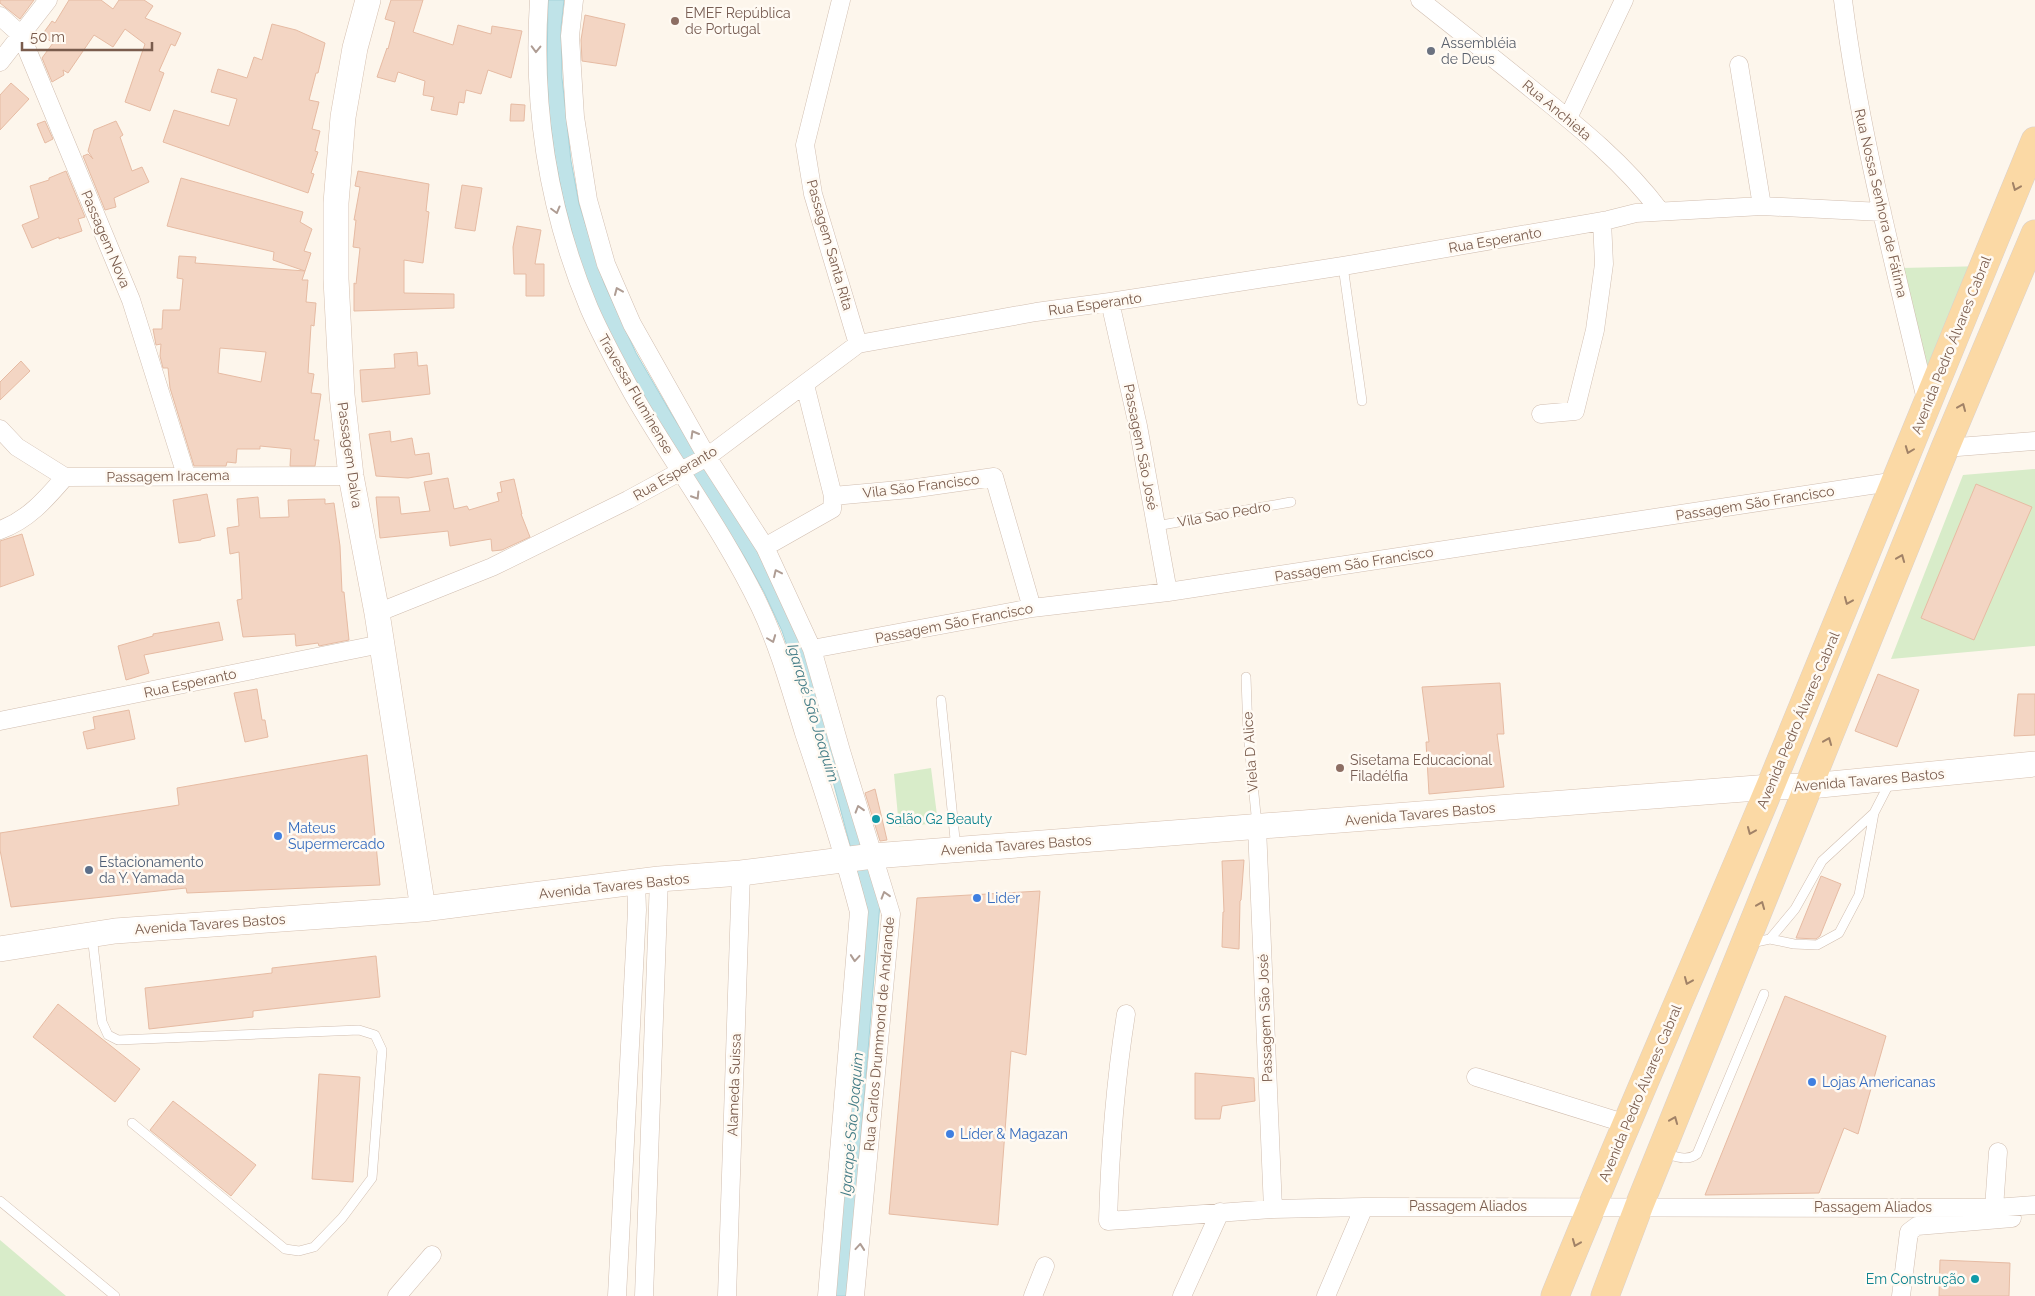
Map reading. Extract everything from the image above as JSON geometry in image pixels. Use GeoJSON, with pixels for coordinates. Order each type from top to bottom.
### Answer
{"type":"FeatureCollection","features":[{"type":"Feature","properties":{"kind":"main road","name":"Passagem Dalva"},"geometry":{"type":"LineString","coordinates":[[368,0],[355,48],[345,109],[336,203],[336,279],[342,395],[351,476],[377,613],[424,909]]}},
{"type":"Feature","properties":{"kind":"main road","name":"Avenida Pedro Álvares Cabral"},"geometry":{"type":"LineString","coordinates":[[1555,1296],[1591,1206],[1770,786],[1897,481],[1926,404],[2035,142]]}},
{"type":"Feature","properties":{"kind":"main road"},"geometry":{"type":"LineString","coordinates":[[1605,1296],[1661,1152],[1758,941],[1810,786],[1945,448],[2028,268],[2035,234]]}},
{"type":"Feature","properties":{"kind":"main road","name":"Avenida Tavares Bastos"},"geometry":{"type":"LineString","coordinates":[[0,949],[115,931],[424,909],[648,880],[741,873],[859,857],[1770,786],[1810,786],[2035,764]]}},
{"type":"Feature","properties":{"kind":"street"},"geometry":{"type":"LineString","coordinates":[[0,62],[48,0]]}},
{"type":"Feature","properties":{"kind":"street","name":"Travessa Fluminense"},"geometry":{"type":"LineString","coordinates":[[539,0],[536,50],[538,108],[552,193],[565,241],[590,310],[635,397],[684,470],[734,558],[760,609],[859,857],[859,912],[827,1296]]}},
{"type":"Feature","properties":{"kind":"street","name":"Rua Carlos Drummond de Andrande"},"geometry":{"type":"LineString","coordinates":[[574,0],[570,36],[575,117],[588,200],[606,264],[632,324],[705,459],[765,547],[812,649],[859,857],[891,914],[855,1296]]}},
{"type":"Feature","properties":{"kind":"street","name":"Passagem Santa Rita"},"geometry":{"type":"LineString","coordinates":[[841,0],[805,145],[813,194],[858,344]]}},
{"type":"Feature","properties":{"kind":"street","name":"Rua Anchieta"},"geometry":{"type":"LineString","coordinates":[[1420,0],[1568,118],[1644,188],[1660,211]]}},
{"type":"Feature","properties":{"kind":"street"},"geometry":{"type":"LineString","coordinates":[[1568,118],[1624,0]]}},
{"type":"Feature","properties":{"kind":"street","name":"Rua Nossa Senhora de Fátima"},"geometry":{"type":"LineString","coordinates":[[1843,0],[1851,63],[1861,119],[1926,404]]}},
{"type":"Feature","properties":{"kind":"street","name":"Passagem Nova"},"geometry":{"type":"LineString","coordinates":[[0,16],[21,35],[131,300],[186,475]]}},
{"type":"Feature","properties":{"kind":"street"},"geometry":{"type":"LineString","coordinates":[[1739,65],[1762,206]]}},
{"type":"Feature","properties":{"kind":"street","name":"Rua Esperanto"},"geometry":{"type":"LineString","coordinates":[[377,613],[492,567],[705,459],[858,344],[1036,312],[1343,266],[1636,213],[1762,206],[1882,212]]}},
{"type":"Feature","properties":{"kind":"street"},"geometry":{"type":"LineString","coordinates":[[1541,414],[1575,411],[1596,320],[1604,264],[1602,220]]}},
{"type":"Feature","properties":{"kind":"street","name":"Passagem São José"},"geometry":{"type":"LineString","coordinates":[[1110,302],[1138,426],[1168,592]]}},
{"type":"Feature","properties":{"kind":"street"},"geometry":{"type":"LineString","coordinates":[[765,547],[832,509],[833,496],[805,385]]}},
{"type":"Feature","properties":{"kind":"street"},"geometry":{"type":"LineString","coordinates":[[0,429],[17,447],[65,477],[44,502],[16,524],[0,530]]}},
{"type":"Feature","properties":{"kind":"street"},"geometry":{"type":"LineString","coordinates":[[1945,448],[2035,441]]}},
{"type":"Feature","properties":{"kind":"street","name":"Passagem Iracema"},"geometry":{"type":"LineString","coordinates":[[65,477],[134,478],[186,475],[351,476]]}},
{"type":"Feature","properties":{"kind":"street","name":"Vila São Francisco"},"geometry":{"type":"LineString","coordinates":[[833,496],[910,489],[994,477],[1032,608]]}},
{"type":"Feature","properties":{"kind":"street","name":"Passagem São Francisco"},"geometry":{"type":"LineString","coordinates":[[812,649],[1032,608],[1168,592],[1897,481]]}},
{"type":"Feature","properties":{"kind":"street","name":"Rua Esperanto"},"geometry":{"type":"LineString","coordinates":[[0,721],[381,644]]}},
{"type":"Feature","properties":{"kind":"street","name":"Passagem São José"},"geometry":{"type":"LineString","coordinates":[[1257,827],[1273,1209]]}},
{"type":"Feature","properties":{"kind":"street","name":"Alameda Suissa"},"geometry":{"type":"LineString","coordinates":[[727,1296],[741,873]]}},
{"type":"Feature","properties":{"kind":"street"},"geometry":{"type":"LineString","coordinates":[[617,1296],[637,910],[648,880]]}},
{"type":"Feature","properties":{"kind":"street"},"geometry":{"type":"LineString","coordinates":[[644,1296],[648,880]]}},
{"type":"Feature","properties":{"kind":"street","name":"Passagem Aliados"},"geometry":{"type":"LineString","coordinates":[[1126,1014],[1116,1076],[1110,1148],[1108,1221],[1273,1209],[1364,1207],[1994,1208],[2035,1205]]}},
{"type":"Feature","properties":{"kind":"street"},"geometry":{"type":"LineString","coordinates":[[1476,1077],[1627,1124]]}},
{"type":"Feature","properties":{"kind":"street"},"geometry":{"type":"LineString","coordinates":[[1994,1208],[1998,1152]]}},
{"type":"Feature","properties":{"kind":"street"},"geometry":{"type":"LineString","coordinates":[[1326,1296],[1364,1207]]}},
{"type":"Feature","properties":{"kind":"street"},"geometry":{"type":"LineString","coordinates":[[1182,1296],[1220,1212]]}},
{"type":"Feature","properties":{"kind":"street"},"geometry":{"type":"LineString","coordinates":[[1901,1296],[1909,1232],[1912,1228],[1917,1226],[2035,1216]]}},
{"type":"Feature","properties":{"kind":"street"},"geometry":{"type":"LineString","coordinates":[[397,1296],[432,1255]]}},
{"type":"Feature","properties":{"kind":"street"},"geometry":{"type":"LineString","coordinates":[[1033,1296],[1045,1266]]}},
{"type":"Feature","properties":{"kind":"lane"},"geometry":{"type":"LineString","coordinates":[[1343,266],[1362,401]]}},
{"type":"Feature","properties":{"kind":"lane","name":"Vila Sao Pedro"},"geometry":{"type":"LineString","coordinates":[[1156,526],[1291,502]]}},
{"type":"Feature","properties":{"kind":"lane","name":"Viela D Alice"},"geometry":{"type":"LineString","coordinates":[[1246,677],[1248,733],[1257,827]]}},
{"type":"Feature","properties":{"kind":"lane"},"geometry":{"type":"LineString","coordinates":[[941,700],[956,849]]}},
{"type":"Feature","properties":{"kind":"lane"},"geometry":{"type":"LineString","coordinates":[[1758,941],[1816,945],[1839,932],[1859,895],[1874,813],[1892,778]]}},
{"type":"Feature","properties":{"kind":"lane"},"geometry":{"type":"LineString","coordinates":[[1758,941],[1795,909],[1822,862],[1874,813]]}},
{"type":"Feature","properties":{"kind":"lane"},"geometry":{"type":"LineString","coordinates":[[92,935],[102,1022],[108,1035],[118,1040],[360,1030],[375,1035],[382,1050],[372,1178],[342,1218],[314,1247],[299,1251],[285,1249],[132,1123]]}},
{"type":"Feature","properties":{"kind":"lane"},"geometry":{"type":"LineString","coordinates":[[1661,1152],[1687,1159],[1697,1154],[1764,994]]}},
{"type":"Feature","properties":{"kind":"lane"},"geometry":{"type":"LineString","coordinates":[[0,1201],[115,1296]]}},
{"type":"Feature","properties":{"kind":"green space"},"geometry":{"type":"Polygon","coordinates":[[[1985,266],[1927,404],[1902,268],[1985,266]]]}},
{"type":"Feature","properties":{"kind":"green space"},"geometry":{"type":"Polygon","coordinates":[[[2035,469],[2035,646],[1891,659],[1963,475],[2035,469]]]}},
{"type":"Feature","properties":{"kind":"green space"},"geometry":{"type":"Polygon","coordinates":[[[931,768],[938,823],[899,827],[894,774],[931,768]]]}},
{"type":"Feature","properties":{"kind":"green space"},"geometry":{"type":"Polygon","coordinates":[[[0,1240],[66,1296],[0,1296],[0,1240]]]}},
{"type":"Feature","properties":{"kind":"water","name":"Igarapé São Joaquim"},"geometry":{"type":"Polygon","coordinates":[[[548,0],[564,0],[561,27],[562,78],[571,161],[579,204],[604,283],[636,353],[672,415],[753,543],[805,646],[880,903],[848,1296],[831,1296],[866,905],[834,785],[782,631],[764,592],[744,556],[635,383],[600,313],[579,259],[563,198],[549,113],[547,75],[548,0]]]}},
{"type":"Feature","properties":{"kind":"building"},"geometry":{"type":"Polygon","coordinates":[[[0,0],[34,0],[20,19],[0,3],[0,0]]]}},
{"type":"Feature","properties":{"kind":"building"},"geometry":{"type":"Polygon","coordinates":[[[69,0],[101,0],[113,9],[119,0],[144,0],[153,6],[145,18],[181,33],[175,46],[171,44],[159,71],[164,73],[150,111],[125,102],[145,44],[125,29],[113,47],[94,35],[68,73],[63,70],[64,75],[52,82],[42,58],[53,43],[42,35],[52,21],[55,23],[69,0]]]}},
{"type":"Feature","properties":{"kind":"building"},"geometry":{"type":"Polygon","coordinates":[[[391,0],[423,0],[413,32],[453,45],[458,25],[491,34],[492,26],[522,31],[511,78],[488,70],[481,94],[466,90],[464,103],[459,102],[457,115],[431,110],[434,97],[423,95],[425,81],[398,72],[395,82],[377,77],[388,49],[395,22],[385,19],[391,0]]]}},
{"type":"Feature","properties":{"kind":"building"},"geometry":{"type":"Polygon","coordinates":[[[585,15],[625,24],[616,66],[582,61],[581,40],[585,15]]]}},
{"type":"Feature","properties":{"kind":"building"},"geometry":{"type":"Polygon","coordinates":[[[272,24],[296,30],[325,43],[309,100],[319,102],[312,129],[320,131],[315,151],[318,152],[311,173],[314,174],[308,193],[163,142],[174,110],[229,126],[237,99],[211,92],[218,69],[247,78],[254,57],[262,60],[272,24]]]}},
{"type":"Feature","properties":{"kind":"building"},"geometry":{"type":"Polygon","coordinates":[[[11,83],[29,99],[0,130],[0,95],[11,83]]]}},
{"type":"Feature","properties":{"kind":"building"},"geometry":{"type":"Polygon","coordinates":[[[511,104],[525,105],[524,121],[510,121],[511,104]]]}},
{"type":"Feature","properties":{"kind":"building"},"geometry":{"type":"Polygon","coordinates":[[[45,121],[53,139],[45,143],[37,124],[45,121]]]}},
{"type":"Feature","properties":{"kind":"building"},"geometry":{"type":"Polygon","coordinates":[[[116,121],[123,135],[120,137],[132,171],[142,167],[149,182],[114,198],[116,207],[105,210],[83,156],[88,154],[93,159],[88,151],[94,130],[116,121]]]}},
{"type":"Feature","properties":{"kind":"building"},"geometry":{"type":"Polygon","coordinates":[[[66,171],[85,217],[78,219],[82,231],[59,239],[59,237],[32,248],[22,225],[39,218],[30,186],[49,180],[49,178],[66,171]]]}},
{"type":"Feature","properties":{"kind":"building"},"geometry":{"type":"Polygon","coordinates":[[[358,171],[429,184],[426,211],[429,212],[423,263],[404,260],[404,293],[454,294],[454,308],[354,311],[354,283],[356,284],[360,248],[353,247],[356,220],[354,220],[360,187],[355,186],[358,171]]]}},
{"type":"Feature","properties":{"kind":"building"},"geometry":{"type":"Polygon","coordinates":[[[181,178],[303,212],[300,222],[312,229],[304,251],[311,253],[305,271],[273,260],[274,252],[167,226],[181,178]]]}},
{"type":"Feature","properties":{"kind":"building"},"geometry":{"type":"Polygon","coordinates":[[[462,185],[482,188],[475,231],[455,228],[462,185]]]}},
{"type":"Feature","properties":{"kind":"building"},"geometry":{"type":"Polygon","coordinates":[[[517,226],[541,230],[535,264],[544,264],[544,296],[526,296],[526,274],[514,274],[513,247],[517,226]]]}},
{"type":"Feature","properties":{"kind":"building"},"geometry":{"type":"Polygon","coordinates":[[[179,256],[196,257],[195,263],[305,271],[302,280],[308,280],[306,302],[316,303],[314,326],[311,325],[308,373],[314,374],[311,393],[321,394],[314,440],[319,440],[315,466],[290,466],[291,449],[260,446],[260,449],[237,449],[236,463],[227,462],[226,466],[194,466],[170,388],[168,368],[163,368],[160,356],[161,344],[156,345],[153,329],[162,329],[163,310],[180,310],[183,279],[177,278],[179,256]],[[220,348],[218,373],[261,382],[266,352],[220,348]]]}},
{"type":"Feature","properties":{"kind":"building"},"geometry":{"type":"Polygon","coordinates":[[[417,352],[418,366],[427,365],[430,394],[362,402],[360,370],[395,368],[394,354],[417,352]]]}},
{"type":"Feature","properties":{"kind":"building"},"geometry":{"type":"Polygon","coordinates":[[[21,361],[30,371],[0,400],[0,382],[21,361]]]}},
{"type":"Feature","properties":{"kind":"building"},"geometry":{"type":"Polygon","coordinates":[[[390,431],[391,442],[412,438],[415,455],[429,453],[432,474],[408,478],[376,476],[369,434],[390,431]]]}},
{"type":"Feature","properties":{"kind":"building"},"geometry":{"type":"Polygon","coordinates":[[[448,478],[454,509],[467,506],[469,510],[499,501],[497,493],[502,492],[500,482],[514,479],[521,514],[530,537],[502,550],[492,551],[491,539],[450,546],[448,531],[380,538],[376,497],[399,497],[401,514],[430,511],[424,482],[448,478]]]}},
{"type":"Feature","properties":{"kind":"building"},"geometry":{"type":"Polygon","coordinates":[[[1976,484],[2032,507],[1974,640],[1921,618],[1976,484]]]}},
{"type":"Feature","properties":{"kind":"building"},"geometry":{"type":"Polygon","coordinates":[[[207,494],[215,536],[179,543],[173,500],[207,494]]]}},
{"type":"Feature","properties":{"kind":"building"},"geometry":{"type":"Polygon","coordinates":[[[258,497],[260,518],[289,517],[288,500],[325,499],[325,504],[334,503],[340,546],[342,592],[344,592],[349,640],[319,646],[318,643],[296,646],[295,634],[243,637],[237,600],[242,599],[239,552],[230,554],[227,528],[239,526],[237,499],[258,497]]]}},
{"type":"Feature","properties":{"kind":"building"},"geometry":{"type":"Polygon","coordinates":[[[22,534],[34,575],[0,587],[0,541],[22,534]]]}},
{"type":"Feature","properties":{"kind":"building"},"geometry":{"type":"Polygon","coordinates":[[[219,622],[223,640],[144,655],[149,673],[126,680],[118,646],[153,636],[153,634],[219,622]]]}},
{"type":"Feature","properties":{"kind":"building"},"geometry":{"type":"Polygon","coordinates":[[[1878,674],[1919,690],[1897,747],[1855,731],[1878,674]]]}},
{"type":"Feature","properties":{"kind":"building"},"geometry":{"type":"Polygon","coordinates":[[[1500,683],[1504,734],[1497,734],[1504,787],[1429,794],[1426,742],[1429,742],[1422,687],[1500,683]]]}},
{"type":"Feature","properties":{"kind":"building"},"geometry":{"type":"Polygon","coordinates":[[[257,689],[262,720],[265,720],[268,737],[245,742],[234,693],[257,689]]]}},
{"type":"Feature","properties":{"kind":"building"},"geometry":{"type":"Polygon","coordinates":[[[2018,694],[2035,694],[2035,735],[2014,736],[2018,694]]]}},
{"type":"Feature","properties":{"kind":"building"},"geometry":{"type":"Polygon","coordinates":[[[129,710],[135,739],[87,749],[83,732],[95,729],[93,717],[129,710]]]}},
{"type":"Feature","properties":{"kind":"building","name":"Mateus Supermercado"},"geometry":{"type":"Polygon","coordinates":[[[367,755],[380,885],[187,893],[186,888],[11,907],[0,850],[0,833],[179,805],[177,788],[367,755]]]}},
{"type":"Feature","properties":{"kind":"building","name":"Salão G2 Beauty"},"geometry":{"type":"Polygon","coordinates":[[[875,789],[887,840],[880,841],[865,793],[875,789]]]}},
{"type":"Feature","properties":{"kind":"building"},"geometry":{"type":"Polygon","coordinates":[[[1244,860],[1240,901],[1239,949],[1222,947],[1224,912],[1222,861],[1244,860]]]}},
{"type":"Feature","properties":{"kind":"building"},"geometry":{"type":"Polygon","coordinates":[[[1821,876],[1841,884],[1820,936],[1816,939],[1796,938],[1821,876]]]}},
{"type":"Feature","properties":{"kind":"building","name":"Líder & Magazan"},"geometry":{"type":"Polygon","coordinates":[[[1040,891],[1026,1055],[1011,1051],[998,1225],[889,1214],[917,898],[1040,891]]]}},
{"type":"Feature","properties":{"kind":"building"},"geometry":{"type":"Polygon","coordinates":[[[376,956],[380,997],[253,1011],[253,1017],[149,1029],[145,988],[272,973],[272,968],[376,956]]]}},
{"type":"Feature","properties":{"kind":"building","name":"Lojas Americanas"},"geometry":{"type":"Polygon","coordinates":[[[1785,996],[1886,1036],[1858,1134],[1844,1128],[1819,1193],[1705,1195],[1785,996]]]}},
{"type":"Feature","properties":{"kind":"building"},"geometry":{"type":"Polygon","coordinates":[[[58,1004],[140,1069],[115,1102],[33,1037],[58,1004]]]}},
{"type":"Feature","properties":{"kind":"building"},"geometry":{"type":"Polygon","coordinates":[[[1195,1073],[1254,1078],[1255,1101],[1222,1106],[1220,1119],[1195,1119],[1195,1073]]]}},
{"type":"Feature","properties":{"kind":"building"},"geometry":{"type":"Polygon","coordinates":[[[319,1074],[360,1077],[353,1182],[312,1179],[319,1074]]]}},
{"type":"Feature","properties":{"kind":"building"},"geometry":{"type":"Polygon","coordinates":[[[173,1101],[256,1165],[231,1196],[150,1130],[173,1101]]]}},
{"type":"Feature","properties":{"kind":"building","name":"Em Construção"},"geometry":{"type":"Polygon","coordinates":[[[1940,1260],[2010,1263],[2009,1296],[1939,1296],[1940,1260]]]}},
{"type":"Feature","properties":{"kind":"place","name":"EMEF República de Portugal"},"geometry":{"type":"Point","coordinates":[675,21]}},
{"type":"Feature","properties":{"kind":"place","name":"Assembléia de Deus"},"geometry":{"type":"Point","coordinates":[1431,51]}},
{"type":"Feature","properties":{"kind":"place","name":"Sisetama Educacional Filadélfia"},"geometry":{"type":"Point","coordinates":[1340,768]}},
{"type":"Feature","properties":{"kind":"place","name":"Salão G2 Beauty"},"geometry":{"type":"Point","coordinates":[876,819]}},
{"type":"Feature","properties":{"kind":"place","name":"Mateus Supermercado"},"geometry":{"type":"Point","coordinates":[278,836]}},
{"type":"Feature","properties":{"kind":"place","name":"Estacionamento da Y. Yamada"},"geometry":{"type":"Point","coordinates":[89,870]}},
{"type":"Feature","properties":{"kind":"place","name":"Lider"},"geometry":{"type":"Point","coordinates":[977,898]}},
{"type":"Feature","properties":{"kind":"place","name":"Lojas Americanas"},"geometry":{"type":"Point","coordinates":[1812,1082]}},
{"type":"Feature","properties":{"kind":"place","name":"Líder & Magazan"},"geometry":{"type":"Point","coordinates":[950,1134]}},
{"type":"Feature","properties":{"kind":"place","name":"Em Construção"},"geometry":{"type":"Point","coordinates":[1975,1279]}}]}
